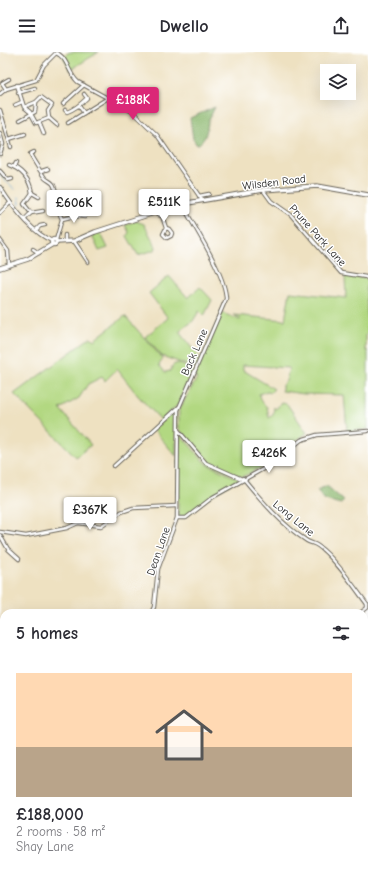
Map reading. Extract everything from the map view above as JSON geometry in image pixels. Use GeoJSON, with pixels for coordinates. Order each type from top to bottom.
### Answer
{"type":"FeatureCollection","features":[{"type":"Feature","properties":{"kind":"main road","name":"Wilsden Road"},"geometry":{"type":"LineString","coordinates":[[57,241],[74,241],[95,232],[182,204],[263,190],[317,186],[368,195]]}},
{"type":"Feature","properties":{"kind":"main road"},"geometry":{"type":"LineString","coordinates":[[0,268],[39,253],[57,241]]}},
{"type":"Feature","properties":{"kind":"street"},"geometry":{"type":"LineString","coordinates":[[0,94],[6,89],[36,80],[44,65],[56,52],[60,54],[74,78],[84,86],[128,107],[157,135],[202,201]]}},
{"type":"Feature","properties":{"kind":"street"},"geometry":{"type":"LineString","coordinates":[[6,89],[2,82],[7,80]]}},
{"type":"Feature","properties":{"kind":"street"},"geometry":{"type":"LineString","coordinates":[[17,85],[24,107],[32,114],[35,122],[49,118]]}},
{"type":"Feature","properties":{"kind":"street"},"geometry":{"type":"LineString","coordinates":[[63,104],[84,86]]}},
{"type":"Feature","properties":{"kind":"street"},"geometry":{"type":"LineString","coordinates":[[18,92],[33,89]]}},
{"type":"Feature","properties":{"kind":"street"},"geometry":{"type":"LineString","coordinates":[[65,110],[67,112],[72,111],[85,102],[87,98],[84,94]]}},
{"type":"Feature","properties":{"kind":"street"},"geometry":{"type":"LineString","coordinates":[[24,107],[36,102],[41,97],[52,105],[48,111],[49,118],[58,125]]}},
{"type":"Feature","properties":{"kind":"street"},"geometry":{"type":"LineString","coordinates":[[68,123],[108,98]]}},
{"type":"Feature","properties":{"kind":"street"},"geometry":{"type":"LineString","coordinates":[[15,105],[22,102]]}},
{"type":"Feature","properties":{"kind":"street"},"geometry":{"type":"LineString","coordinates":[[20,120],[35,112],[36,102]]}},
{"type":"Feature","properties":{"kind":"street"},"geometry":{"type":"LineString","coordinates":[[78,106],[84,113]]}},
{"type":"Feature","properties":{"kind":"street"},"geometry":{"type":"LineString","coordinates":[[0,110],[11,147]]}},
{"type":"Feature","properties":{"kind":"street"},"geometry":{"type":"LineString","coordinates":[[39,122],[44,134]]}},
{"type":"Feature","properties":{"kind":"street"},"geometry":{"type":"LineString","coordinates":[[0,133],[3,144],[0,154]]}},
{"type":"Feature","properties":{"kind":"street"},"geometry":{"type":"LineString","coordinates":[[8,139],[25,134]]}},
{"type":"Feature","properties":{"kind":"street"},"geometry":{"type":"LineString","coordinates":[[34,152],[30,154],[45,177],[54,184],[58,211],[62,219],[57,241]]}},
{"type":"Feature","properties":{"kind":"street"},"geometry":{"type":"LineString","coordinates":[[14,167],[16,163]]}},
{"type":"Feature","properties":{"kind":"street"},"geometry":{"type":"LineString","coordinates":[[9,165],[20,169],[31,187],[32,193],[24,204],[31,213]]}},
{"type":"Feature","properties":{"kind":"street"},"geometry":{"type":"LineString","coordinates":[[42,171],[48,169]]}},
{"type":"Feature","properties":{"kind":"street"},"geometry":{"type":"LineString","coordinates":[[0,171],[8,180],[12,179]]}},
{"type":"Feature","properties":{"kind":"street"},"geometry":{"type":"LineString","coordinates":[[0,188],[10,203],[25,220],[36,230],[57,241]]}},
{"type":"Feature","properties":{"kind":"street","name":"Prune Park Lane"},"geometry":{"type":"LineString","coordinates":[[263,190],[271,201],[291,215],[341,273],[366,277],[368,280]]}},
{"type":"Feature","properties":{"kind":"street"},"geometry":{"type":"LineString","coordinates":[[56,192],[67,194],[75,216]]}},
{"type":"Feature","properties":{"kind":"street"},"geometry":{"type":"LineString","coordinates":[[32,193],[39,197]]}},
{"type":"Feature","properties":{"kind":"street"},"geometry":{"type":"LineString","coordinates":[[199,196],[209,194]]}},
{"type":"Feature","properties":{"kind":"street"},"geometry":{"type":"LineString","coordinates":[[0,213],[10,203]]}},
{"type":"Feature","properties":{"kind":"street","name":"Back Lane"},"geometry":{"type":"LineString","coordinates":[[177,518],[179,406],[225,304],[226,294],[216,268],[182,204]]}},
{"type":"Feature","properties":{"kind":"street"},"geometry":{"type":"LineString","coordinates":[[163,210],[164,213],[162,216],[166,228]]}},
{"type":"Feature","properties":{"kind":"street"},"geometry":{"type":"LineString","coordinates":[[25,220],[31,213],[43,211]]}},
{"type":"Feature","properties":{"kind":"street"},"geometry":{"type":"LineString","coordinates":[[157,212],[162,216]]}},
{"type":"Feature","properties":{"kind":"street"},"geometry":{"type":"LineString","coordinates":[[62,219],[75,216],[85,217]]}},
{"type":"Feature","properties":{"kind":"street"},"geometry":{"type":"LineString","coordinates":[[36,230],[40,226],[45,225]]}},
{"type":"Feature","properties":{"kind":"street"},"geometry":{"type":"LineString","coordinates":[[57,241],[65,235]]}},
{"type":"Feature","properties":{"kind":"street"},"geometry":{"type":"LineString","coordinates":[[0,240],[8,251],[9,265]]}},
{"type":"Feature","properties":{"kind":"street"},"geometry":{"type":"LineString","coordinates":[[74,241],[88,262]]}},
{"type":"Feature","properties":{"kind":"street"},"geometry":{"type":"LineString","coordinates":[[34,249],[39,253]]}},
{"type":"Feature","properties":{"kind":"street"},"geometry":{"type":"LineString","coordinates":[[114,466],[179,406]]}},
{"type":"Feature","properties":{"kind":"street"},"geometry":{"type":"LineString","coordinates":[[178,429],[206,463],[243,479]]}},
{"type":"Feature","properties":{"kind":"street"},"geometry":{"type":"LineString","coordinates":[[177,518],[186,518],[213,497],[272,464],[296,443],[305,438],[368,431]]}},
{"type":"Feature","properties":{"kind":"street","name":"Long Lane"},"geometry":{"type":"LineString","coordinates":[[243,479],[264,504],[295,532],[318,546],[341,570],[367,604]]}},
{"type":"Feature","properties":{"kind":"street"},"geometry":{"type":"LineString","coordinates":[[0,534],[26,536],[67,528],[78,522],[101,526],[121,512],[133,508],[177,506]]}},
{"type":"Feature","properties":{"kind":"street","name":"Dean Lane"},"geometry":{"type":"LineString","coordinates":[[153,609],[158,569],[177,518]]}},
{"type":"Feature","properties":{"kind":"street"},"geometry":{"type":"LineString","coordinates":[[0,534],[8,549],[19,559]]}},
{"type":"Feature","properties":{"kind":"green space"},"geometry":{"type":"Polygon","coordinates":[[[70,52],[99,52],[70,70],[63,56],[70,52]]]}},
{"type":"Feature","properties":{"kind":"green space"},"geometry":{"type":"Polygon","coordinates":[[[215,107],[209,119],[205,137],[201,143],[197,145],[193,139],[190,118],[215,107]]]}},
{"type":"Feature","properties":{"kind":"green space"},"geometry":{"type":"Polygon","coordinates":[[[136,221],[144,224],[156,247],[155,250],[138,255],[127,236],[129,232],[125,225],[136,221]]]}},
{"type":"Feature","properties":{"kind":"green space"},"geometry":{"type":"Polygon","coordinates":[[[100,232],[108,248],[99,251],[92,235],[100,232]]]}},
{"type":"Feature","properties":{"kind":"green space"},"geometry":{"type":"Polygon","coordinates":[[[169,276],[188,298],[200,287],[212,300],[204,316],[199,311],[193,321],[179,332],[199,357],[195,368],[162,356],[145,337],[168,318],[149,293],[169,276]]]}},
{"type":"Feature","properties":{"kind":"green space"},"geometry":{"type":"Polygon","coordinates":[[[345,276],[365,278],[368,281],[366,288],[368,334],[366,335],[366,350],[368,351],[368,429],[347,431],[344,395],[304,394],[282,391],[282,385],[286,381],[289,368],[243,365],[243,370],[274,389],[270,393],[267,391],[259,394],[260,400],[267,407],[269,418],[273,415],[274,407],[276,409],[281,403],[287,404],[307,433],[288,446],[270,463],[242,477],[209,464],[179,429],[179,410],[197,378],[194,376],[222,313],[240,320],[240,318],[234,315],[285,320],[290,292],[346,298],[345,276]]]}},
{"type":"Feature","properties":{"kind":"green space"},"geometry":{"type":"Polygon","coordinates":[[[125,316],[163,359],[159,365],[165,372],[170,371],[173,365],[178,363],[193,370],[179,404],[161,420],[139,397],[117,369],[105,381],[102,377],[88,384],[79,398],[60,409],[91,445],[76,457],[14,394],[91,337],[94,340],[125,316]]]}},
{"type":"Feature","properties":{"kind":"green space"},"geometry":{"type":"Polygon","coordinates":[[[176,409],[176,456],[153,429],[176,409]]]}},
{"type":"Feature","properties":{"kind":"green space"},"geometry":{"type":"Polygon","coordinates":[[[179,433],[206,464],[239,479],[212,495],[184,517],[179,516],[178,511],[179,433]]]}},
{"type":"Feature","properties":{"kind":"green space"},"geometry":{"type":"Polygon","coordinates":[[[327,486],[344,501],[341,504],[325,500],[317,490],[327,486]]]}},
{"type":"Feature","properties":{"kind":"waterway"},"geometry":{"type":"LineString","coordinates":[[0,174],[6,182]]}},
{"type":"Feature","properties":{"kind":"waterway"},"geometry":{"type":"LineString","coordinates":[[8,183],[15,189]]}},
{"type":"Feature","properties":{"kind":"waterway"},"geometry":{"type":"LineString","coordinates":[[16,208],[20,204],[19,197]]}}]}
